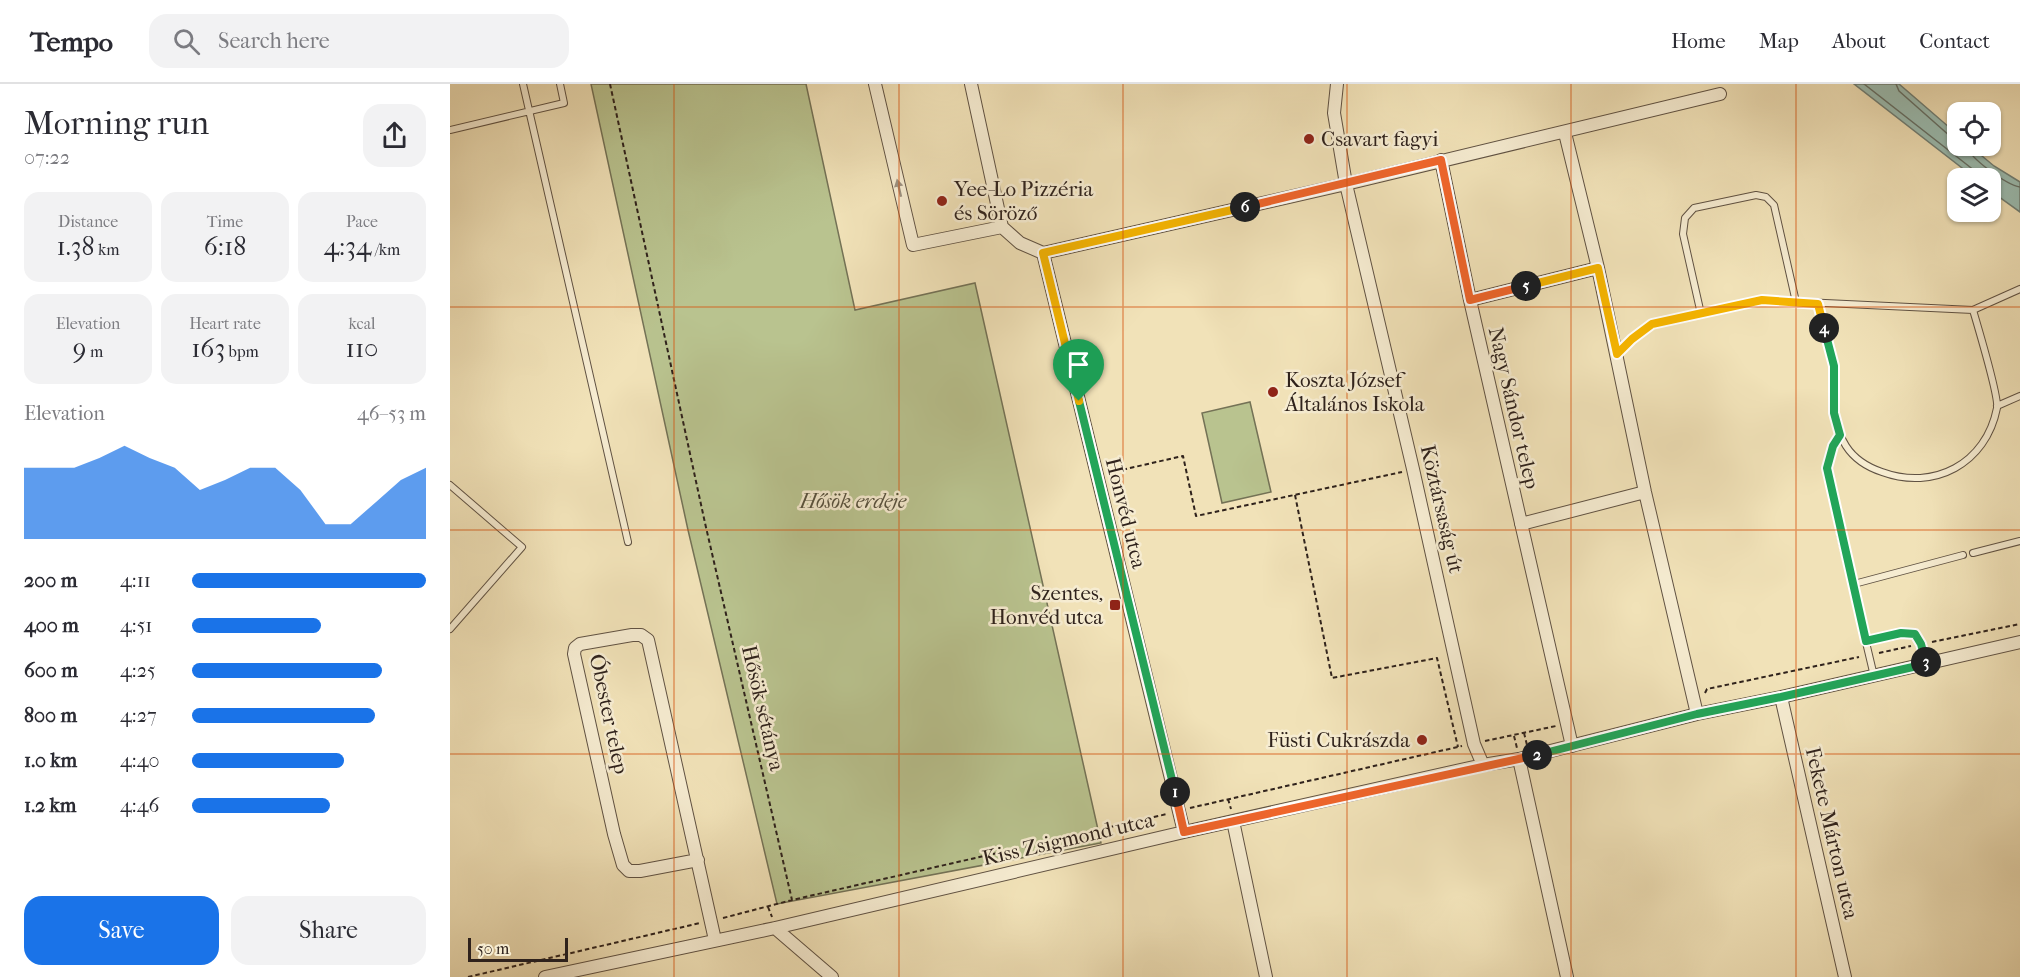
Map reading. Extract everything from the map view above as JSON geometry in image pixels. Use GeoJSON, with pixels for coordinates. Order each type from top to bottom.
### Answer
{"type":"FeatureCollection","features":[{"type":"Feature","properties":{"kind":"street"},"geometry":{"type":"LineString","coordinates":[[875,84],[913,245],[1002,227]]}},
{"type":"Feature","properties":{"kind":"street"},"geometry":{"type":"LineString","coordinates":[[971,84],[1002,227],[1020,243],[1043,253],[1565,133],[1720,94]]}},
{"type":"Feature","properties":{"kind":"street","name":"Köztársaság út"},"geometry":{"type":"LineString","coordinates":[[1337,84],[1335,113],[1346,184],[1413,469],[1474,744],[1483,765]]}},
{"type":"Feature","properties":{"kind":"street"},"geometry":{"type":"LineString","coordinates":[[1565,133],[1598,268],[1645,492],[1696,711]]}},
{"type":"Feature","properties":{"kind":"street","name":"Nagy Sándor telep"},"geometry":{"type":"LineString","coordinates":[[1441,160],[1470,300],[1572,746]]}},
{"type":"Feature","properties":{"kind":"street","name":"Honvéd utca"},"geometry":{"type":"LineString","coordinates":[[1043,253],[1184,832]]}},
{"type":"Feature","properties":{"kind":"street"},"geometry":{"type":"LineString","coordinates":[[1470,300],[1598,268]]}},
{"type":"Feature","properties":{"kind":"street","name":"Nagy Sándor telep"},"geometry":{"type":"LineString","coordinates":[[1521,524],[1645,492]]}},
{"type":"Feature","properties":{"kind":"street","name":"Óbester telep"},"geometry":{"type":"LineString","coordinates":[[698,860],[640,871],[629,871],[623,865],[574,654],[580,644],[632,634],[641,635],[648,640],[698,860],[715,940]]}},
{"type":"Feature","properties":{"kind":"street","name":"Kiss Zsigmond utca"},"geometry":{"type":"LineString","coordinates":[[545,977],[775,928],[1184,832],[1483,765],[1519,759],[1696,711],[1781,697],[2020,642]]}},
{"type":"Feature","properties":{"kind":"street","name":"Fekete Márton utca"},"geometry":{"type":"LineString","coordinates":[[1781,697],[1845,977]]}},
{"type":"Feature","properties":{"kind":"street"},"geometry":{"type":"LineString","coordinates":[[1519,759],[1567,977]]}},
{"type":"Feature","properties":{"kind":"street"},"geometry":{"type":"LineString","coordinates":[[1233,821],[1266,977]]}},
{"type":"Feature","properties":{"kind":"street"},"geometry":{"type":"LineString","coordinates":[[775,928],[832,977]]}},
{"type":"Feature","properties":{"kind":"lane"},"geometry":{"type":"LineString","coordinates":[[523,84],[628,542]]}},
{"type":"Feature","properties":{"kind":"lane"},"geometry":{"type":"LineString","coordinates":[[450,130],[564,103],[560,84]]}},
{"type":"Feature","properties":{"kind":"lane"},"geometry":{"type":"LineString","coordinates":[[1701,314],[1683,234],[1685,218],[1694,208],[1756,195],[1766,197],[1774,205],[1796,302]]}},
{"type":"Feature","properties":{"kind":"lane"},"geometry":{"type":"LineString","coordinates":[[1617,354],[1652,324],[1762,300],[1973,310],[2020,289]]}},
{"type":"Feature","properties":{"kind":"lane"},"geometry":{"type":"LineString","coordinates":[[1818,304],[1834,366],[1834,413],[1840,435],[1847,448],[1865,466],[1911,480],[1941,475],[1960,466],[1976,453],[1989,432],[1997,406],[1973,310]]}},
{"type":"Feature","properties":{"kind":"lane"},"geometry":{"type":"LineString","coordinates":[[1997,406],[2020,396]]}},
{"type":"Feature","properties":{"kind":"lane"},"geometry":{"type":"LineString","coordinates":[[1840,435],[1833,446],[1827,468],[1874,675]]}},
{"type":"Feature","properties":{"kind":"lane"},"geometry":{"type":"LineString","coordinates":[[450,484],[522,547],[450,630]]}},
{"type":"Feature","properties":{"kind":"lane"},"geometry":{"type":"LineString","coordinates":[[1973,553],[2020,541]]}},
{"type":"Feature","properties":{"kind":"lane"},"geometry":{"type":"LineString","coordinates":[[1854,584],[1963,555]]}},
{"type":"Feature","properties":{"kind":"lane"},"geometry":{"type":"LineString","coordinates":[[1866,641],[1901,633],[1915,634],[1921,644],[1926,664]]}},
{"type":"Feature","properties":{"kind":"path","name":"Hősök sétánya"},"geometry":{"type":"LineString","coordinates":[[610,84],[705,523],[792,900]]}},
{"type":"Feature","properties":{"kind":"path"},"geometry":{"type":"LineString","coordinates":[[1097,475],[1183,456],[1196,516],[1413,469]]}},
{"type":"Feature","properties":{"kind":"path"},"geometry":{"type":"LineString","coordinates":[[1295,495],[1332,678],[1437,658],[1458,747]]}},
{"type":"Feature","properties":{"kind":"path"},"geometry":{"type":"LineString","coordinates":[[1696,711],[1707,689],[2020,624]]}},
{"type":"Feature","properties":{"kind":"path"},"geometry":{"type":"LineString","coordinates":[[468,977],[1458,747],[1557,726],[1568,729]]}},
{"type":"Feature","properties":{"kind":"green space","name":"Hősök erdeje"},"geometry":{"type":"Polygon","coordinates":[[[591,84],[806,84],[855,310],[975,283],[1101,843],[777,904],[688,530],[591,84]]]}},
{"type":"Feature","properties":{"kind":"green space"},"geometry":{"type":"Polygon","coordinates":[[[1250,402],[1271,492],[1222,503],[1202,413],[1250,402]]]}},
{"type":"Feature","properties":{"kind":"water"},"geometry":{"type":"Polygon","coordinates":[[[1854,84],[1899,84],[1947,125],[1947,156],[1982,156],[1997,168],[1962,168],[1854,84]]]}},
{"type":"Feature","properties":{"kind":"water"},"geometry":{"type":"Polygon","coordinates":[[[2001,170],[2020,182],[2020,212],[2001,198],[2001,170]]]}},
{"type":"Feature","properties":{"kind":"place","name":"Csavart fagyi"},"geometry":{"type":"Point","coordinates":[1309,139]}},
{"type":"Feature","properties":{"kind":"place","name":"Yee-Lo Pizzéria és Söröző"},"geometry":{"type":"Point","coordinates":[942,201]}},
{"type":"Feature","properties":{"kind":"place","name":"Koszta József Általános Iskola"},"geometry":{"type":"Point","coordinates":[1273,392]}},
{"type":"Feature","properties":{"kind":"place","name":"Szentes, Honvéd utca"},"geometry":{"type":"Point","coordinates":[1115,605]}},
{"type":"Feature","properties":{"kind":"place","name":"Füsti Cukrászda"},"geometry":{"type":"Point","coordinates":[1422,740]}},
{"type":"Feature","properties":{"kind":"route"},"geometry":{"type":"LineString","coordinates":[[1441,160],[1470,300],[1598,268],[1617,354],[1652,324],[1762,300],[1818,304],[1834,366],[1834,413],[1840,435],[1833,446],[1827,468],[1866,641],[1901,633],[1915,634],[1921,644],[1926,664],[1697,714],[1519,759],[1483,765],[1184,832],[1079,401],[1043,253],[1441,160]]}}]}
